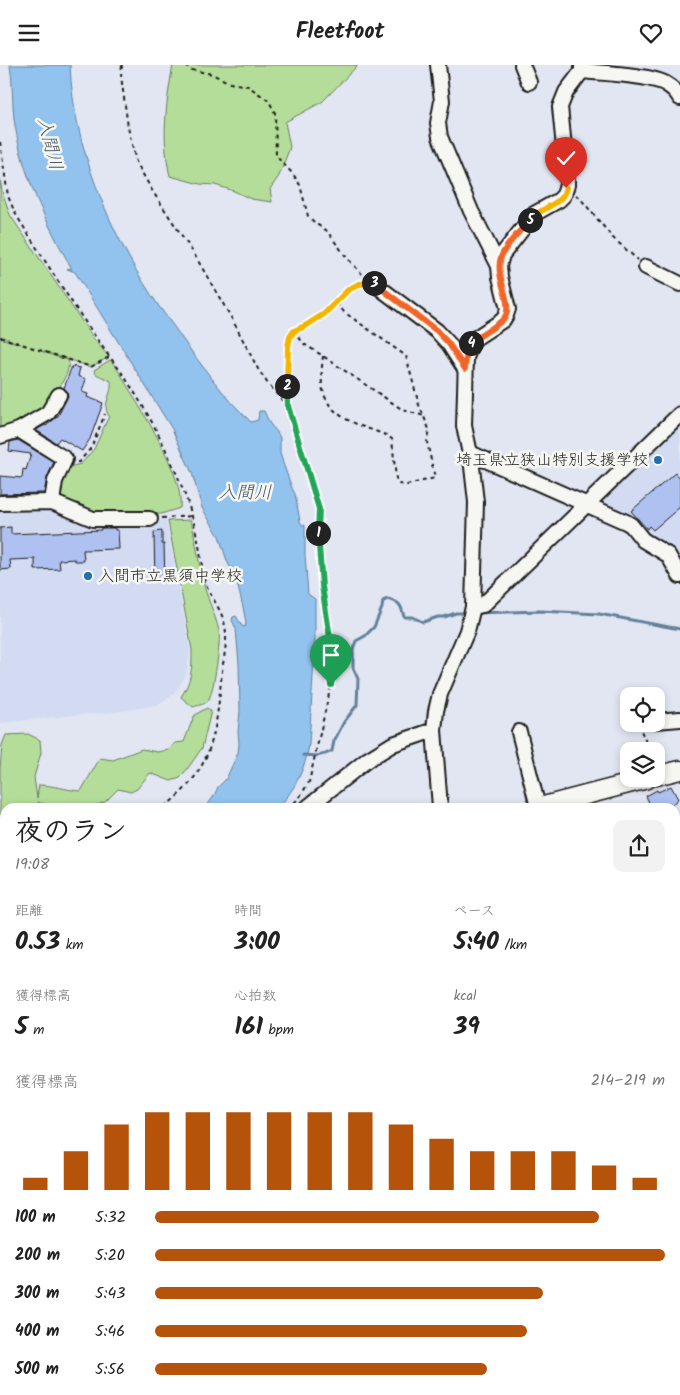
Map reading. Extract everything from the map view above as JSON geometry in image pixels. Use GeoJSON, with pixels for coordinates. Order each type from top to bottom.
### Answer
{"type":"FeatureCollection","features":[{"type":"Feature","properties":{"kind":"main road"},"geometry":{"type":"LineString","coordinates":[[665,774],[680,770]]}},
{"type":"Feature","properties":{"kind":"main road"},"geometry":{"type":"LineString","coordinates":[[555,803],[620,786]]}},
{"type":"Feature","properties":{"kind":"street"},"geometry":{"type":"LineString","coordinates":[[438,65],[442,101],[438,123],[440,137],[471,211],[499,266]]}},
{"type":"Feature","properties":{"kind":"street"},"geometry":{"type":"LineString","coordinates":[[522,65],[530,82]]}},
{"type":"Feature","properties":{"kind":"street"},"geometry":{"type":"LineString","coordinates":[[440,803],[434,730],[436,711],[440,694],[467,631],[474,607],[476,502],[470,453],[464,426],[466,358],[471,344],[477,337],[503,320],[508,309],[500,277],[499,266],[502,255],[534,214],[559,201],[564,195],[567,178],[560,107],[566,92],[582,68],[666,83],[680,97]]}},
{"type":"Feature","properties":{"kind":"street"},"geometry":{"type":"LineString","coordinates":[[646,267],[680,284]]}},
{"type":"Feature","properties":{"kind":"street"},"geometry":{"type":"LineString","coordinates":[[372,282],[437,331],[449,344],[465,369]]}},
{"type":"Feature","properties":{"kind":"street"},"geometry":{"type":"LineString","coordinates":[[0,436],[18,430],[48,413],[59,395]]}},
{"type":"Feature","properties":{"kind":"street"},"geometry":{"type":"LineString","coordinates":[[474,607],[483,605],[680,413]]}},
{"type":"Feature","properties":{"kind":"street"},"geometry":{"type":"LineString","coordinates":[[18,430],[65,459],[55,481],[52,502]]}},
{"type":"Feature","properties":{"kind":"street"},"geometry":{"type":"LineString","coordinates":[[470,453],[631,525],[644,540],[668,555],[680,576]]}},
{"type":"Feature","properties":{"kind":"street"},"geometry":{"type":"LineString","coordinates":[[0,503],[52,502],[92,519],[150,519]]}},
{"type":"Feature","properties":{"kind":"street"},"geometry":{"type":"LineString","coordinates":[[665,720],[680,719]]}},
{"type":"Feature","properties":{"kind":"street"},"geometry":{"type":"LineString","coordinates":[[324,803],[367,760],[392,744],[434,730]]}},
{"type":"Feature","properties":{"kind":"street"},"geometry":{"type":"LineString","coordinates":[[519,732],[538,803]]}},
{"type":"Feature","properties":{"kind":"path"},"geometry":{"type":"LineString","coordinates":[[122,65],[120,76],[136,162],[153,192],[194,254],[232,319],[258,369],[288,406]]}},
{"type":"Feature","properties":{"kind":"path"},"geometry":{"type":"LineString","coordinates":[[185,65],[192,70],[212,74],[230,83],[248,86],[270,101],[275,113],[276,156],[294,174],[300,185],[308,216],[326,230],[360,273],[372,282]]}},
{"type":"Feature","properties":{"kind":"path"},"geometry":{"type":"LineString","coordinates":[[0,142],[8,196],[15,213],[37,249],[124,376],[165,447],[192,516],[198,537],[205,581],[224,619],[226,641],[213,740],[196,777],[184,791],[169,803]]}},
{"type":"Feature","properties":{"kind":"path"},"geometry":{"type":"LineString","coordinates":[[566,188],[580,198],[613,237],[646,267]]}},
{"type":"Feature","properties":{"kind":"path"},"geometry":{"type":"LineString","coordinates":[[294,803],[309,782],[331,685],[330,638],[322,586],[318,532],[319,509],[288,406],[288,346],[294,331],[324,314],[348,290],[359,284],[372,282]]}},
{"type":"Feature","properties":{"kind":"path"},"geometry":{"type":"LineString","coordinates":[[324,356],[321,375],[326,397],[335,411],[343,418],[392,439],[396,479],[399,484],[407,485],[435,479],[427,442],[429,429],[419,405],[406,356],[344,312],[336,302]]}},
{"type":"Feature","properties":{"kind":"path"},"geometry":{"type":"LineString","coordinates":[[294,331],[304,345],[324,356],[403,410],[424,416]]}},
{"type":"Feature","properties":{"kind":"path"},"geometry":{"type":"LineString","coordinates":[[0,337],[91,367],[110,357]]}},
{"type":"Feature","properties":{"kind":"path"},"geometry":{"type":"LineString","coordinates":[[65,459],[79,462],[91,447],[105,414]]}},
{"type":"Feature","properties":{"kind":"path"},"geometry":{"type":"LineString","coordinates":[[150,519],[192,516]]}},
{"type":"Feature","properties":{"kind":"shaded area","name":"埼玉県立狭山特別支援学校"},"geometry":{"type":"Polygon","coordinates":[[[680,419],[680,568],[594,504],[680,419]]]}},
{"type":"Feature","properties":{"kind":"shaded area","name":"入間市立黒須中学校"},"geometry":{"type":"Polygon","coordinates":[[[54,506],[93,522],[166,520],[190,651],[186,675],[174,694],[157,705],[116,712],[0,723],[0,507],[54,506]]]}},
{"type":"Feature","properties":{"kind":"green space"},"geometry":{"type":"Polygon","coordinates":[[[173,65],[358,65],[322,102],[285,122],[290,147],[279,176],[270,189],[272,202],[251,199],[215,185],[200,184],[170,176],[165,130],[173,65]]]}},
{"type":"Feature","properties":{"kind":"green space"},"geometry":{"type":"Polygon","coordinates":[[[0,178],[10,215],[96,342],[109,357],[91,367],[39,350],[68,360],[67,373],[46,413],[0,431],[0,338],[21,344],[0,336],[0,178]]]}},
{"type":"Feature","properties":{"kind":"green space"},"geometry":{"type":"Polygon","coordinates":[[[110,360],[121,375],[163,449],[176,480],[180,495],[180,508],[161,514],[94,516],[55,500],[59,482],[72,466],[81,464],[94,449],[109,416],[106,407],[111,381],[96,374],[94,370],[110,360]]]}},
{"type":"Feature","properties":{"kind":"green space"},"geometry":{"type":"Polygon","coordinates":[[[191,520],[204,586],[219,631],[218,655],[211,694],[208,701],[204,704],[193,707],[181,697],[191,674],[192,650],[168,521],[191,520]]]}},
{"type":"Feature","properties":{"kind":"green space"},"geometry":{"type":"Polygon","coordinates":[[[207,708],[211,711],[202,748],[180,778],[171,781],[150,773],[137,789],[131,792],[118,789],[102,803],[0,803],[2,745],[6,735],[28,734],[40,740],[41,753],[34,777],[37,798],[39,785],[81,791],[100,758],[113,760],[142,749],[157,752],[169,750],[175,743],[184,742],[194,716],[207,708]]]}},
{"type":"Feature","properties":{"kind":"water","name":"入間川"},"geometry":{"type":"Polygon","coordinates":[[[10,65],[70,65],[78,126],[86,156],[108,215],[136,270],[159,306],[223,392],[251,422],[258,420],[259,411],[264,411],[280,438],[280,453],[295,494],[300,521],[302,525],[305,525],[308,594],[315,599],[315,642],[309,745],[305,762],[298,778],[282,803],[209,803],[218,787],[226,779],[238,753],[240,711],[239,664],[233,617],[236,616],[242,626],[245,627],[246,623],[236,579],[227,561],[219,536],[202,508],[192,473],[172,429],[75,272],[67,269],[72,269],[44,215],[23,159],[14,119],[10,65]]]}},
{"type":"Feature","properties":{"kind":"building"},"geometry":{"type":"Polygon","coordinates":[[[72,366],[80,368],[78,376],[86,379],[82,392],[88,394],[87,397],[103,403],[90,439],[82,451],[60,438],[56,443],[36,430],[46,426],[58,416],[68,396],[64,388],[72,366]]]}},
{"type":"Feature","properties":{"kind":"building"},"geometry":{"type":"Polygon","coordinates":[[[18,440],[54,462],[47,478],[44,493],[0,494],[0,476],[22,478],[23,469],[26,470],[31,454],[9,451],[10,442],[18,440]]]}},
{"type":"Feature","properties":{"kind":"building"},"geometry":{"type":"Polygon","coordinates":[[[675,473],[680,479],[680,507],[653,530],[649,526],[647,529],[631,511],[675,473]]]}},
{"type":"Feature","properties":{"kind":"building"},"geometry":{"type":"Polygon","coordinates":[[[11,527],[11,534],[115,528],[115,530],[118,530],[119,549],[83,550],[84,561],[75,561],[75,559],[59,560],[60,569],[35,570],[35,559],[10,560],[11,569],[0,570],[0,528],[11,527]]]}},
{"type":"Feature","properties":{"kind":"building"},"geometry":{"type":"Polygon","coordinates":[[[162,531],[165,582],[155,582],[154,532],[162,531]]]}},
{"type":"Feature","properties":{"kind":"building"},"geometry":{"type":"Polygon","coordinates":[[[671,786],[678,799],[674,803],[649,803],[646,796],[657,790],[658,792],[671,786]]]}},
{"type":"Feature","properties":{"kind":"waterway"},"geometry":{"type":"LineString","coordinates":[[303,755],[314,756],[332,751],[334,741],[344,722],[357,705],[358,679],[353,668],[353,649],[356,641],[365,636],[374,627],[383,601],[388,599],[398,603],[404,617],[412,617],[423,622],[456,613],[468,613]]}},
{"type":"Feature","properties":{"kind":"waterway"},"geometry":{"type":"LineString","coordinates":[[475,613],[540,611],[599,614],[680,629]]}},
{"type":"Feature","properties":{"kind":"place","name":"埼玉県立狭山特別支援学校"},"geometry":{"type":"Point","coordinates":[658,460]}},
{"type":"Feature","properties":{"kind":"place","name":"入間市立黒須中学校"},"geometry":{"type":"Point","coordinates":[88,576]}},
{"type":"Feature","properties":{"kind":"route"},"geometry":{"type":"LineString","coordinates":[[331,685],[330,638],[322,586],[318,532],[319,509],[288,406],[288,346],[290,337],[294,331],[324,314],[348,290],[359,284],[372,282],[437,331],[449,344],[465,369],[466,358],[471,344],[477,337],[503,320],[508,309],[500,277],[499,266],[502,255],[534,214],[559,201],[564,195],[566,188]]}}]}
